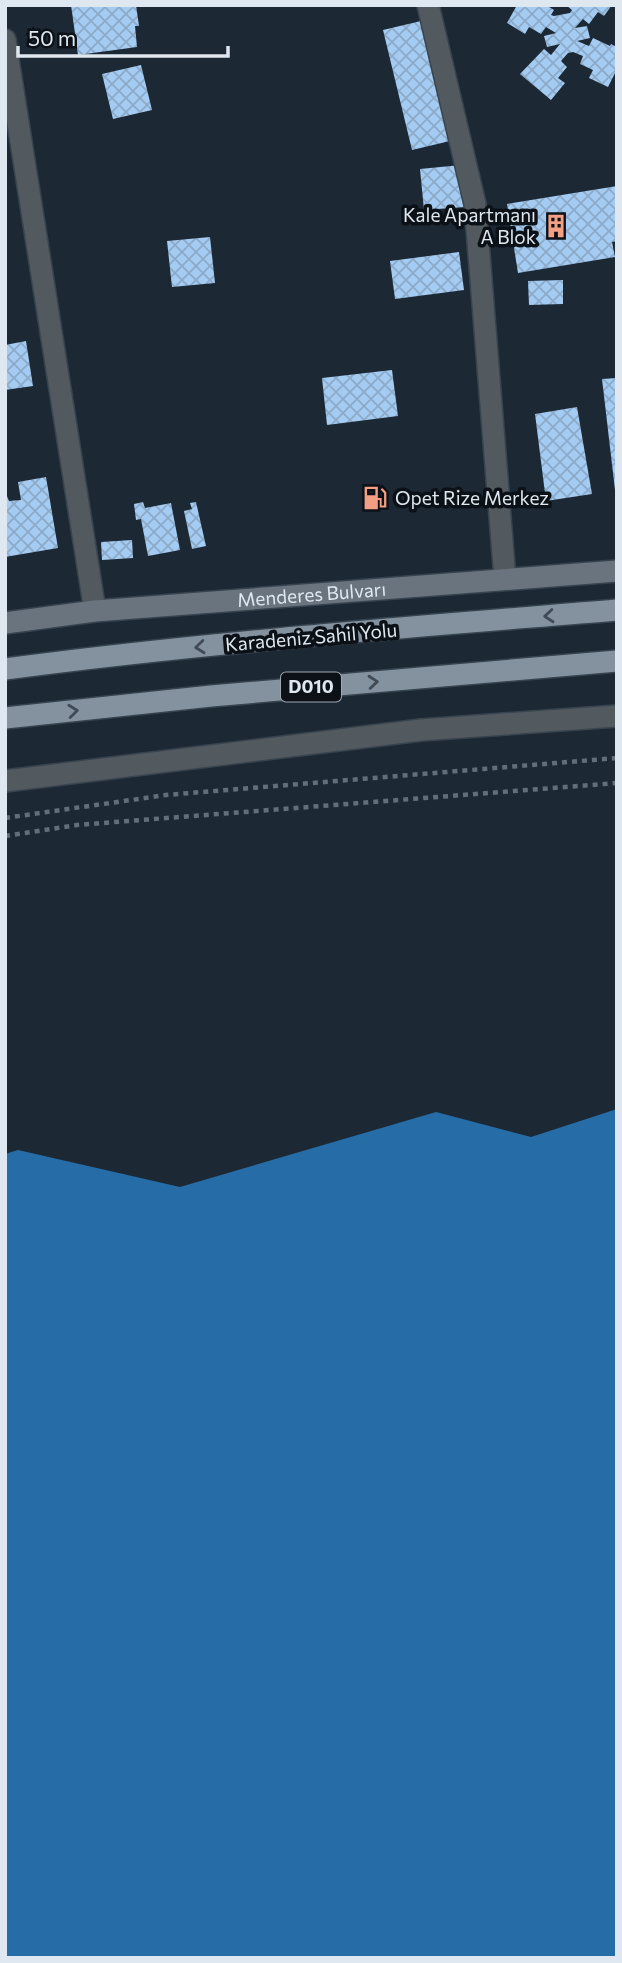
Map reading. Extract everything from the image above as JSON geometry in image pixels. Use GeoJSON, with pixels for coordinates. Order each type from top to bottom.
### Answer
{"type":"FeatureCollection","features":[{"type":"Feature","properties":{"kind":"highway","name":"Karadeniz Sahil Yolu"},"geometry":{"type":"LineString","coordinates":[[5,669],[335,634],[617,610]]}},
{"type":"Feature","properties":{"kind":"highway","name":"D010"},"geometry":{"type":"LineString","coordinates":[[5,718],[211,696],[617,661]]}},
{"type":"Feature","properties":{"kind":"main road","name":"Menderes Bulvarı"},"geometry":{"type":"LineString","coordinates":[[5,623],[95,611],[617,570]]}},
{"type":"Feature","properties":{"kind":"street"},"geometry":{"type":"LineString","coordinates":[[428,5],[475,204],[505,579]]}},
{"type":"Feature","properties":{"kind":"street"},"geometry":{"type":"LineString","coordinates":[[5,40],[95,611]]}},
{"type":"Feature","properties":{"kind":"street"},"geometry":{"type":"LineString","coordinates":[[5,780],[421,730],[617,716]]}},
{"type":"Feature","properties":{"kind":"path"},"geometry":{"type":"LineString","coordinates":[[5,818],[166,795],[617,758]]}},
{"type":"Feature","properties":{"kind":"path"},"geometry":{"type":"LineString","coordinates":[[5,836],[77,825],[617,783]]}},
{"type":"Feature","properties":{"kind":"water"},"geometry":{"type":"Polygon","coordinates":[[[617,1109],[617,1958],[5,1958],[5,1154],[18,1150],[180,1187],[436,1112],[531,1137],[617,1109]]]}},
{"type":"Feature","properties":{"kind":"building"},"geometry":{"type":"Polygon","coordinates":[[[71,5],[136,5],[139,26],[135,26],[137,47],[78,55],[71,5]]]}},
{"type":"Feature","properties":{"kind":"building"},"geometry":{"type":"Polygon","coordinates":[[[517,5],[546,5],[554,10],[551,15],[554,16],[570,13],[572,10],[566,5],[612,5],[604,16],[598,12],[589,24],[583,19],[575,28],[587,26],[590,38],[577,41],[589,46],[593,38],[617,47],[617,69],[608,87],[589,78],[593,70],[580,64],[583,56],[573,52],[568,53],[561,61],[567,67],[558,78],[565,83],[551,100],[520,74],[544,49],[551,55],[560,44],[547,47],[544,36],[556,33],[546,27],[541,34],[529,27],[525,34],[507,23],[517,5]]]}},
{"type":"Feature","properties":{"kind":"building"},"geometry":{"type":"Polygon","coordinates":[[[421,21],[450,141],[412,150],[383,30],[421,21]]]}},
{"type":"Feature","properties":{"kind":"building"},"geometry":{"type":"Polygon","coordinates":[[[141,65],[152,110],[113,119],[102,74],[141,65]]]}},
{"type":"Feature","properties":{"kind":"building"},"geometry":{"type":"Polygon","coordinates":[[[461,165],[465,207],[424,210],[420,169],[461,165]]]}},
{"type":"Feature","properties":{"kind":"building","name":"Kale Apartmanı A Blok"},"geometry":{"type":"Polygon","coordinates":[[[617,186],[617,241],[612,242],[615,257],[518,273],[507,204],[617,186]]]}},
{"type":"Feature","properties":{"kind":"building"},"geometry":{"type":"Polygon","coordinates":[[[210,237],[215,283],[172,287],[167,241],[210,237]]]}},
{"type":"Feature","properties":{"kind":"building"},"geometry":{"type":"Polygon","coordinates":[[[459,252],[464,290],[395,299],[390,261],[459,252]]]}},
{"type":"Feature","properties":{"kind":"building"},"geometry":{"type":"Polygon","coordinates":[[[563,280],[563,304],[529,305],[528,281],[563,280]]]}},
{"type":"Feature","properties":{"kind":"building"},"geometry":{"type":"Polygon","coordinates":[[[26,341],[33,386],[5,390],[5,345],[26,341]]]}},
{"type":"Feature","properties":{"kind":"building"},"geometry":{"type":"Polygon","coordinates":[[[392,370],[398,416],[327,425],[322,378],[392,370]]]}},
{"type":"Feature","properties":{"kind":"building"},"geometry":{"type":"Polygon","coordinates":[[[617,378],[617,490],[615,490],[602,379],[617,378]]]}},
{"type":"Feature","properties":{"kind":"building"},"geometry":{"type":"Polygon","coordinates":[[[577,407],[592,494],[546,501],[535,414],[577,407]]]}},
{"type":"Feature","properties":{"kind":"building"},"geometry":{"type":"Polygon","coordinates":[[[46,477],[58,548],[5,557],[5,491],[9,501],[21,500],[18,482],[46,477]]]}},
{"type":"Feature","properties":{"kind":"building"},"geometry":{"type":"Polygon","coordinates":[[[143,502],[145,508],[171,503],[180,550],[148,556],[141,519],[136,520],[134,504],[143,502]]]}},
{"type":"Feature","properties":{"kind":"building"},"geometry":{"type":"Polygon","coordinates":[[[196,502],[206,546],[192,549],[184,511],[192,509],[190,503],[196,502]]]}},
{"type":"Feature","properties":{"kind":"building"},"geometry":{"type":"Polygon","coordinates":[[[132,540],[133,558],[102,560],[101,542],[132,540]]]}},
{"type":"Feature","properties":{"kind":"place","name":"Kale Apartmanı A Blok"},"geometry":{"type":"Point","coordinates":[556,226]}},
{"type":"Feature","properties":{"kind":"place","name":"Opet Rize Merkez"},"geometry":{"type":"Point","coordinates":[375,498]}}]}
